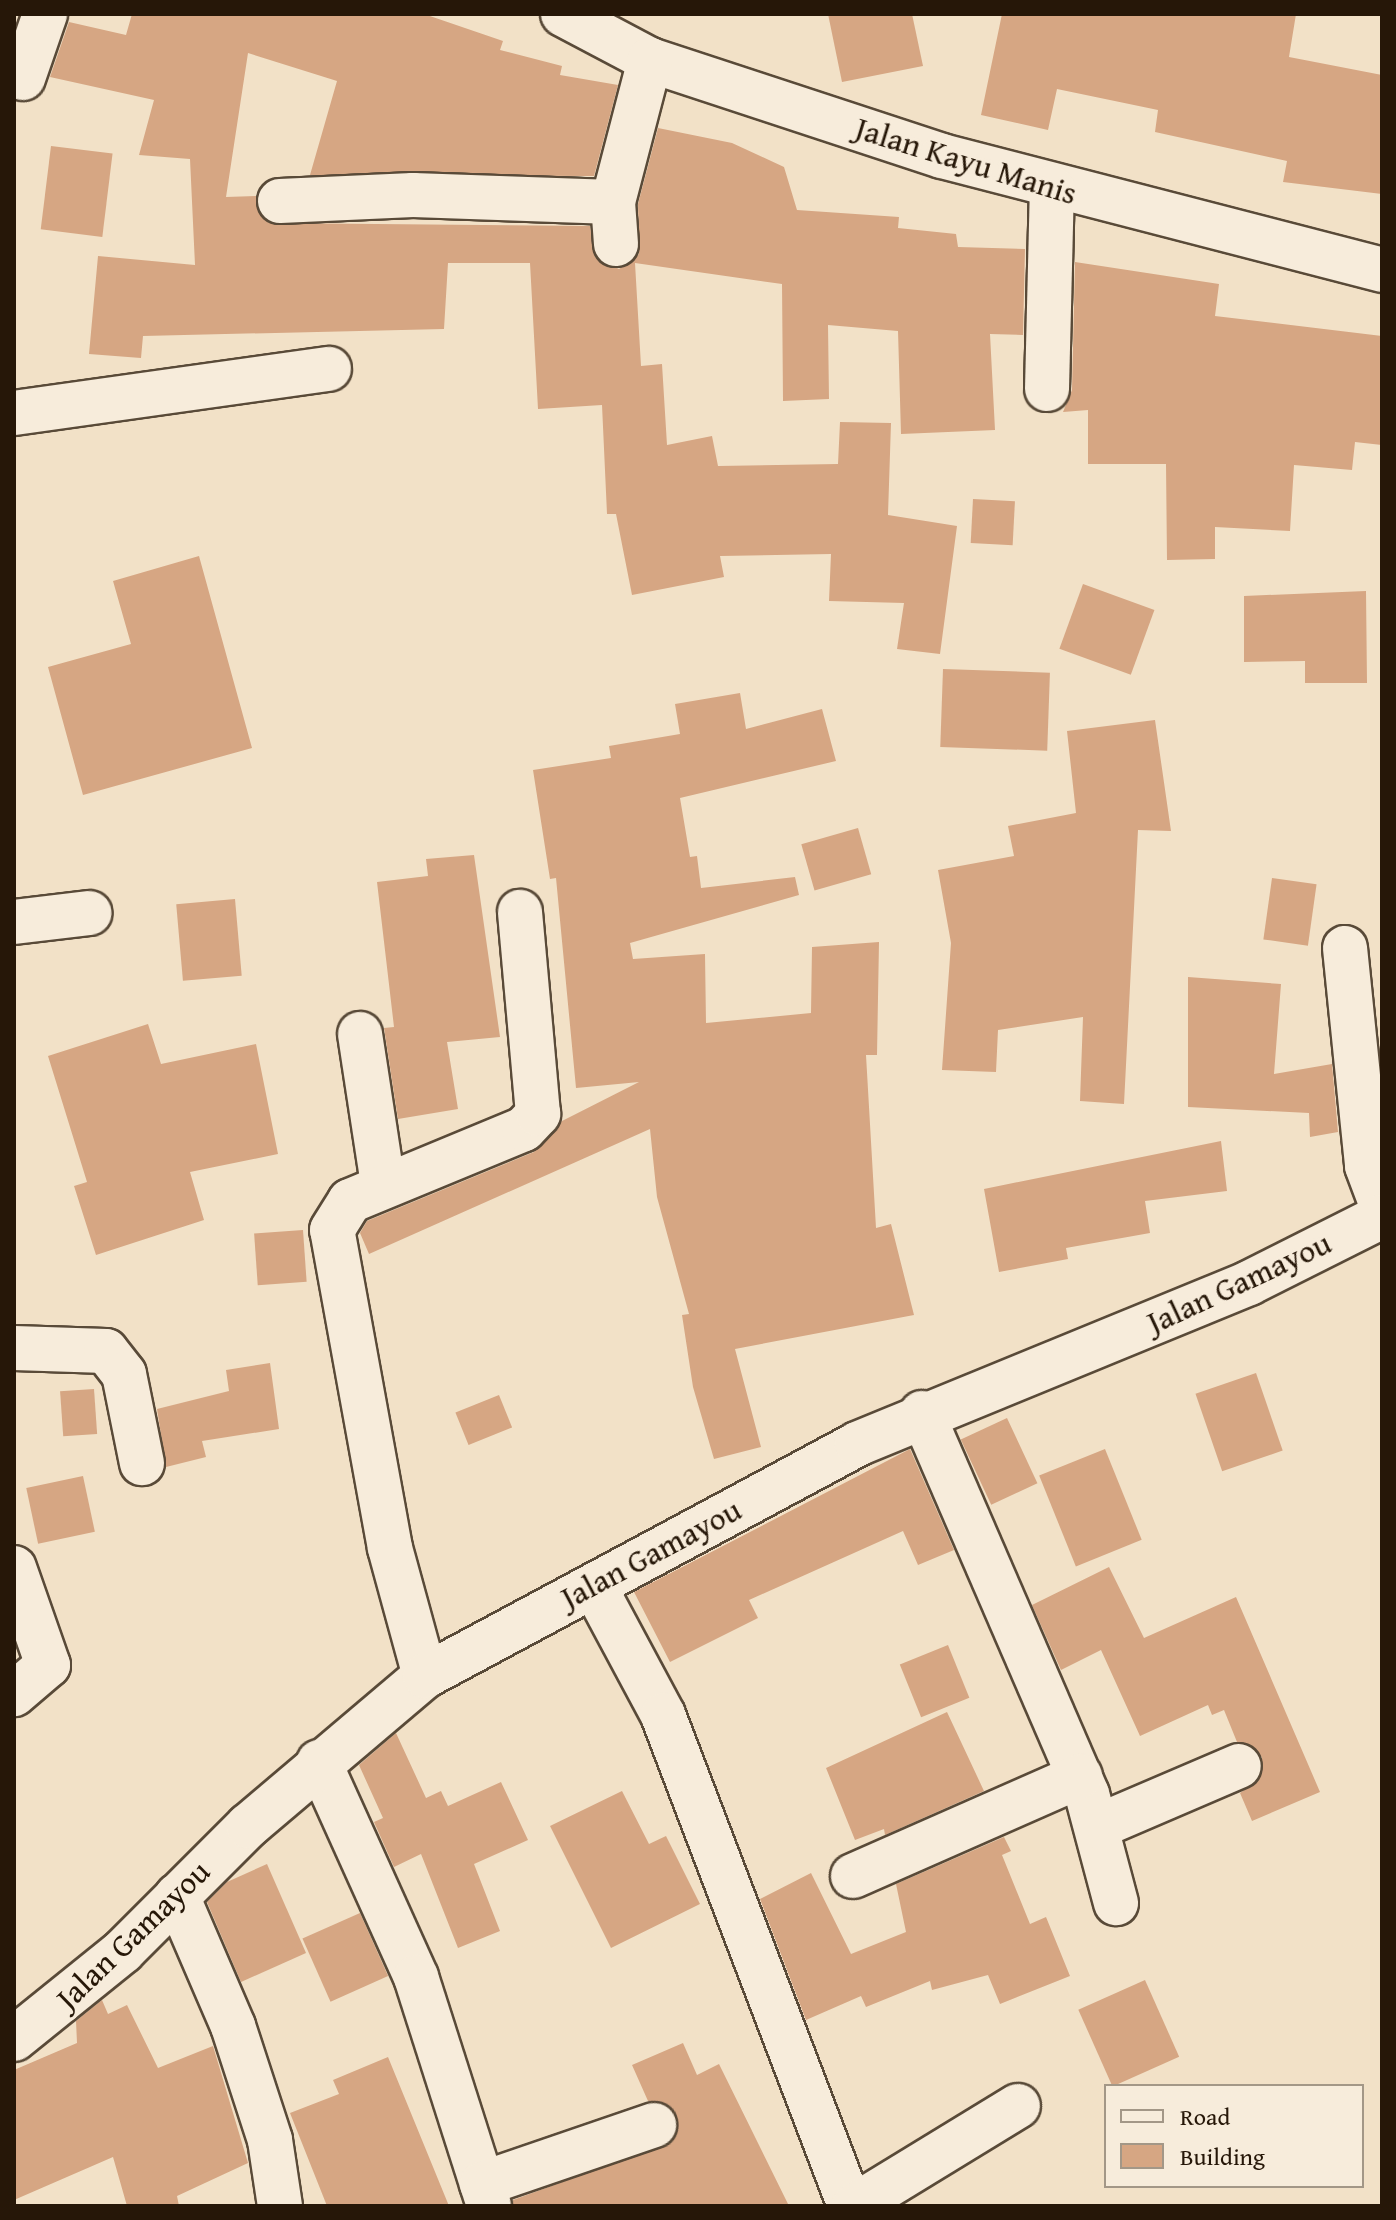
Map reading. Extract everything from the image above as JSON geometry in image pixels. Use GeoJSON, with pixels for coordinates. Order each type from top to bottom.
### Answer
{"type":"FeatureCollection","features":[{"type":"Feature","properties":{"kind":"street"},"geometry":{"type":"LineString","coordinates":[[23,78],[45,14]]}},
{"type":"Feature","properties":{"kind":"street","name":"Jalan Kayu Manis"},"geometry":{"type":"LineString","coordinates":[[563,14],[650,60],[1052,188],[1382,270]]}},
{"type":"Feature","properties":{"kind":"street"},"geometry":{"type":"LineString","coordinates":[[280,201],[413,195],[615,223],[650,60]]}},
{"type":"Feature","properties":{"kind":"street"},"geometry":{"type":"LineString","coordinates":[[1047,389],[1052,188]]}},
{"type":"Feature","properties":{"kind":"street"},"geometry":{"type":"LineString","coordinates":[[14,413],[329,369]]}},
{"type":"Feature","properties":{"kind":"street"},"geometry":{"type":"LineString","coordinates":[[425,1676],[390,1548],[332,1230],[340,1209],[383,1185],[524,1129],[538,1114],[520,912]]}},
{"type":"Feature","properties":{"kind":"street"},"geometry":{"type":"LineString","coordinates":[[14,922],[89,913]]}},
{"type":"Feature","properties":{"kind":"street"},"geometry":{"type":"LineString","coordinates":[[1345,948],[1367,1166],[1382,1206]]}},
{"type":"Feature","properties":{"kind":"street"},"geometry":{"type":"LineString","coordinates":[[360,1034],[383,1185]]}},
{"type":"Feature","properties":{"kind":"street","name":"Jalan Gamayou"},"geometry":{"type":"LineString","coordinates":[[14,2039],[86,1984],[319,1762],[425,1676],[922,1413],[1249,1283],[1382,1216]]}},
{"type":"Feature","properties":{"kind":"street"},"geometry":{"type":"LineString","coordinates":[[14,1348],[106,1351],[124,1374],[142,1463]]}},
{"type":"Feature","properties":{"kind":"street"},"geometry":{"type":"LineString","coordinates":[[922,1413],[1080,1776],[1099,1826],[1116,1903]]}},
{"type":"Feature","properties":{"kind":"street"},"geometry":{"type":"LineString","coordinates":[[14,1568],[48,1665],[14,1694]]}},
{"type":"Feature","properties":{"kind":"street"},"geometry":{"type":"LineString","coordinates":[[595,1588],[663,1715],[852,2206],[1018,2106]]}},
{"type":"Feature","properties":{"kind":"street"},"geometry":{"type":"LineString","coordinates":[[319,1762],[416,1977],[486,2195],[654,2125]]}},
{"type":"Feature","properties":{"kind":"street"},"geometry":{"type":"LineString","coordinates":[[1099,1826],[1239,1766]]}},
{"type":"Feature","properties":{"kind":"street"},"geometry":{"type":"LineString","coordinates":[[853,1876],[1080,1776]]}},
{"type":"Feature","properties":{"kind":"street"},"geometry":{"type":"LineString","coordinates":[[177,1896],[233,2026],[270,2140],[280,2206]]}},
{"type":"Feature","properties":{"kind":"building"},"geometry":{"type":"Polygon","coordinates":[[[132,14],[424,14],[503,41],[500,50],[562,66],[560,75],[618,85],[594,176],[310,175],[337,81],[248,53],[226,197],[256,196],[269,223],[590,226],[595,257],[619,269],[639,254],[638,204],[658,128],[732,143],[784,167],[797,210],[899,217],[898,228],[956,234],[958,247],[1025,249],[1023,335],[990,334],[995,430],[901,434],[898,331],[828,325],[829,399],[783,401],[782,284],[635,263],[641,366],[662,364],[667,445],[712,436],[718,466],[838,464],[840,422],[891,423],[888,515],[957,526],[940,654],[897,649],[904,603],[829,601],[831,554],[720,556],[724,577],[632,595],[616,514],[607,514],[602,405],[538,409],[530,263],[448,263],[444,329],[143,336],[141,358],[89,354],[98,256],[195,265],[190,159],[139,155],[154,100],[50,77],[69,22],[126,35],[132,14]]]}},
{"type":"Feature","properties":{"kind":"building"},"geometry":{"type":"Polygon","coordinates":[[[828,14],[912,14],[923,66],[842,82],[828,14]]]}},
{"type":"Feature","properties":{"kind":"building"},"geometry":{"type":"Polygon","coordinates":[[[1002,14],[1296,14],[1289,57],[1382,75],[1382,194],[1283,182],[1287,161],[1155,132],[1158,110],[1057,89],[1048,130],[981,115],[1002,14]]]}},
{"type":"Feature","properties":{"kind":"building"},"geometry":{"type":"Polygon","coordinates":[[[51,146],[113,154],[102,237],[41,229],[51,146]]]}},
{"type":"Feature","properties":{"kind":"building"},"geometry":{"type":"Polygon","coordinates":[[[1075,262],[1219,284],[1215,316],[1382,336],[1382,445],[1355,442],[1352,470],[1294,465],[1290,531],[1215,527],[1215,559],[1167,560],[1166,464],[1088,464],[1088,410],[1063,412],[1072,390],[1075,262]]]}},
{"type":"Feature","properties":{"kind":"building"},"geometry":{"type":"Polygon","coordinates":[[[973,499],[1015,501],[1013,545],[971,543],[973,499]]]}},
{"type":"Feature","properties":{"kind":"building"},"geometry":{"type":"Polygon","coordinates":[[[199,556],[252,748],[83,795],[48,667],[131,644],[113,581],[199,556]]]}},
{"type":"Feature","properties":{"kind":"building"},"geometry":{"type":"Polygon","coordinates":[[[1083,584],[1154,610],[1131,675],[1059,649],[1083,584]]]}},
{"type":"Feature","properties":{"kind":"building"},"geometry":{"type":"Polygon","coordinates":[[[1366,591],[1367,683],[1305,683],[1305,661],[1244,662],[1244,596],[1366,591]]]}},
{"type":"Feature","properties":{"kind":"building"},"geometry":{"type":"Polygon","coordinates":[[[943,669],[1050,673],[1047,751],[940,747],[943,669]]]}},
{"type":"Feature","properties":{"kind":"building"},"geometry":{"type":"Polygon","coordinates":[[[740,693],[746,729],[822,709],[836,761],[680,798],[690,857],[697,856],[701,888],[795,877],[799,895],[630,943],[633,959],[705,954],[706,1023],[811,1013],[812,947],[879,942],[877,1055],[866,1055],[876,1228],[891,1224],[914,1315],[735,1349],[761,1447],[714,1459],[693,1387],[682,1315],[689,1314],[657,1197],[650,1129],[369,1254],[360,1233],[367,1221],[534,1152],[562,1121],[639,1082],[576,1088],[556,878],[550,879],[533,770],[611,758],[609,746],[680,734],[675,704],[740,693]]]}},
{"type":"Feature","properties":{"kind":"building"},"geometry":{"type":"Polygon","coordinates":[[[1155,720],[1171,831],[1138,830],[1124,1104],[1080,1101],[1083,1017],[998,1030],[996,1072],[942,1070],[951,943],[938,870],[1014,856],[1008,826],[1076,813],[1067,731],[1155,720]]]}},
{"type":"Feature","properties":{"kind":"building"},"geometry":{"type":"Polygon","coordinates":[[[858,828],[871,874],[815,890],[801,844],[858,828]]]}},
{"type":"Feature","properties":{"kind":"building"},"geometry":{"type":"Polygon","coordinates":[[[474,855],[500,1037],[447,1042],[458,1109],[398,1119],[384,1028],[394,1027],[377,882],[428,876],[426,859],[474,855]]]}},
{"type":"Feature","properties":{"kind":"building"},"geometry":{"type":"Polygon","coordinates":[[[1272,878],[1317,884],[1308,946],[1263,939],[1272,878]]]}},
{"type":"Feature","properties":{"kind":"building"},"geometry":{"type":"Polygon","coordinates":[[[235,899],[242,976],[183,981],[176,904],[235,899]]]}},
{"type":"Feature","properties":{"kind":"building"},"geometry":{"type":"Polygon","coordinates":[[[1188,977],[1281,984],[1274,1074],[1332,1064],[1338,1132],[1310,1137],[1309,1113],[1188,1107],[1188,977]]]}},
{"type":"Feature","properties":{"kind":"building"},"geometry":{"type":"Polygon","coordinates":[[[148,1024],[161,1064],[256,1044],[278,1154],[190,1172],[204,1220],[96,1255],[74,1186],[87,1182],[48,1056],[148,1024]]]}},
{"type":"Feature","properties":{"kind":"building"},"geometry":{"type":"Polygon","coordinates":[[[1221,1141],[1227,1191],[1145,1201],[1150,1233],[1066,1248],[1068,1259],[999,1272],[984,1189],[1221,1141]]]}},
{"type":"Feature","properties":{"kind":"building"},"geometry":{"type":"Polygon","coordinates":[[[303,1230],[307,1282],[258,1285],[254,1233],[303,1230]]]}},
{"type":"Feature","properties":{"kind":"building"},"geometry":{"type":"Polygon","coordinates":[[[270,1363],[279,1429],[202,1441],[206,1457],[166,1467],[157,1409],[229,1391],[226,1370],[270,1363]]]}},
{"type":"Feature","properties":{"kind":"building"},"geometry":{"type":"Polygon","coordinates":[[[1256,1373],[1283,1451],[1222,1471],[1195,1394],[1256,1373]]]}},
{"type":"Feature","properties":{"kind":"building"},"geometry":{"type":"Polygon","coordinates":[[[94,1389],[97,1434],[63,1436],[60,1391],[94,1389]]]}},
{"type":"Feature","properties":{"kind":"building"},"geometry":{"type":"Polygon","coordinates":[[[499,1395],[512,1427],[469,1445],[455,1413],[499,1395]]]}},
{"type":"Feature","properties":{"kind":"building"},"geometry":{"type":"Polygon","coordinates":[[[1007,1418],[1037,1483],[991,1505],[961,1440],[1007,1418]]]}},
{"type":"Feature","properties":{"kind":"building"},"geometry":{"type":"Polygon","coordinates":[[[910,1449],[954,1550],[918,1565],[903,1531],[749,1600],[758,1618],[670,1662],[634,1592],[910,1449]]]}},
{"type":"Feature","properties":{"kind":"building"},"geometry":{"type":"Polygon","coordinates":[[[1105,1449],[1142,1540],[1076,1566],[1039,1476],[1105,1449]]]}},
{"type":"Feature","properties":{"kind":"building"},"geometry":{"type":"Polygon","coordinates":[[[83,1476],[95,1532],[38,1544],[26,1488],[83,1476]]]}},
{"type":"Feature","properties":{"kind":"building"},"geometry":{"type":"Polygon","coordinates":[[[1109,1567],[1144,1638],[1236,1597],[1320,1792],[1252,1821],[1240,1793],[1259,1780],[1262,1757],[1237,1742],[1224,1710],[1212,1715],[1208,1705],[1140,1736],[1101,1650],[1061,1670],[1032,1605],[1109,1567]]]}},
{"type":"Feature","properties":{"kind":"building"},"geometry":{"type":"Polygon","coordinates":[[[948,1645],[969,1698],[921,1717],[900,1664],[948,1645]]]}},
{"type":"Feature","properties":{"kind":"building"},"geometry":{"type":"Polygon","coordinates":[[[947,1712],[984,1791],[885,1835],[884,1829],[855,1840],[826,1768],[947,1712]]]}},
{"type":"Feature","properties":{"kind":"building"},"geometry":{"type":"Polygon","coordinates":[[[396,1733],[426,1798],[441,1791],[448,1806],[501,1782],[528,1840],[474,1864],[500,1931],[458,1948],[421,1854],[394,1867],[374,1822],[383,1818],[359,1765],[396,1733]]]}},
{"type":"Feature","properties":{"kind":"building"},"geometry":{"type":"Polygon","coordinates":[[[622,1791],[649,1844],[666,1836],[700,1904],[611,1948],[550,1826],[622,1791]]]}},
{"type":"Feature","properties":{"kind":"building"},"geometry":{"type":"Polygon","coordinates":[[[1004,1837],[1011,1851],[1002,1855],[1030,1924],[1046,1917],[1070,1976],[1000,2004],[988,1975],[932,1990],[930,1981],[866,2007],[861,1996],[806,2020],[760,1899],[811,1873],[851,1954],[906,1932],[896,1884],[1004,1837]]]}},
{"type":"Feature","properties":{"kind":"building"},"geometry":{"type":"Polygon","coordinates":[[[267,1864],[306,1953],[241,1982],[207,1902],[227,1882],[267,1864]]]}},
{"type":"Feature","properties":{"kind":"building"},"geometry":{"type":"Polygon","coordinates":[[[360,1913],[388,1976],[331,2002],[302,1939],[360,1913]]]}},
{"type":"Feature","properties":{"kind":"building"},"geometry":{"type":"Polygon","coordinates":[[[1145,1980],[1179,2057],[1118,2084],[1111,2084],[1078,2010],[1145,1980]]]}},
{"type":"Feature","properties":{"kind":"building"},"geometry":{"type":"Polygon","coordinates":[[[102,2000],[108,2014],[127,2005],[158,2068],[213,2046],[248,2163],[177,2196],[179,2206],[127,2206],[113,2157],[14,2200],[14,2070],[77,2043],[76,2021],[102,2000]]]}},
{"type":"Feature","properties":{"kind":"building"},"geometry":{"type":"Polygon","coordinates":[[[683,2043],[697,2075],[719,2064],[789,2206],[513,2206],[513,2200],[672,2142],[677,2116],[670,2106],[648,2101],[632,2065],[683,2043]]]}},
{"type":"Feature","properties":{"kind":"building"},"geometry":{"type":"Polygon","coordinates":[[[388,2057],[449,2206],[327,2206],[290,2113],[339,2094],[333,2080],[388,2057]]]}}]}
